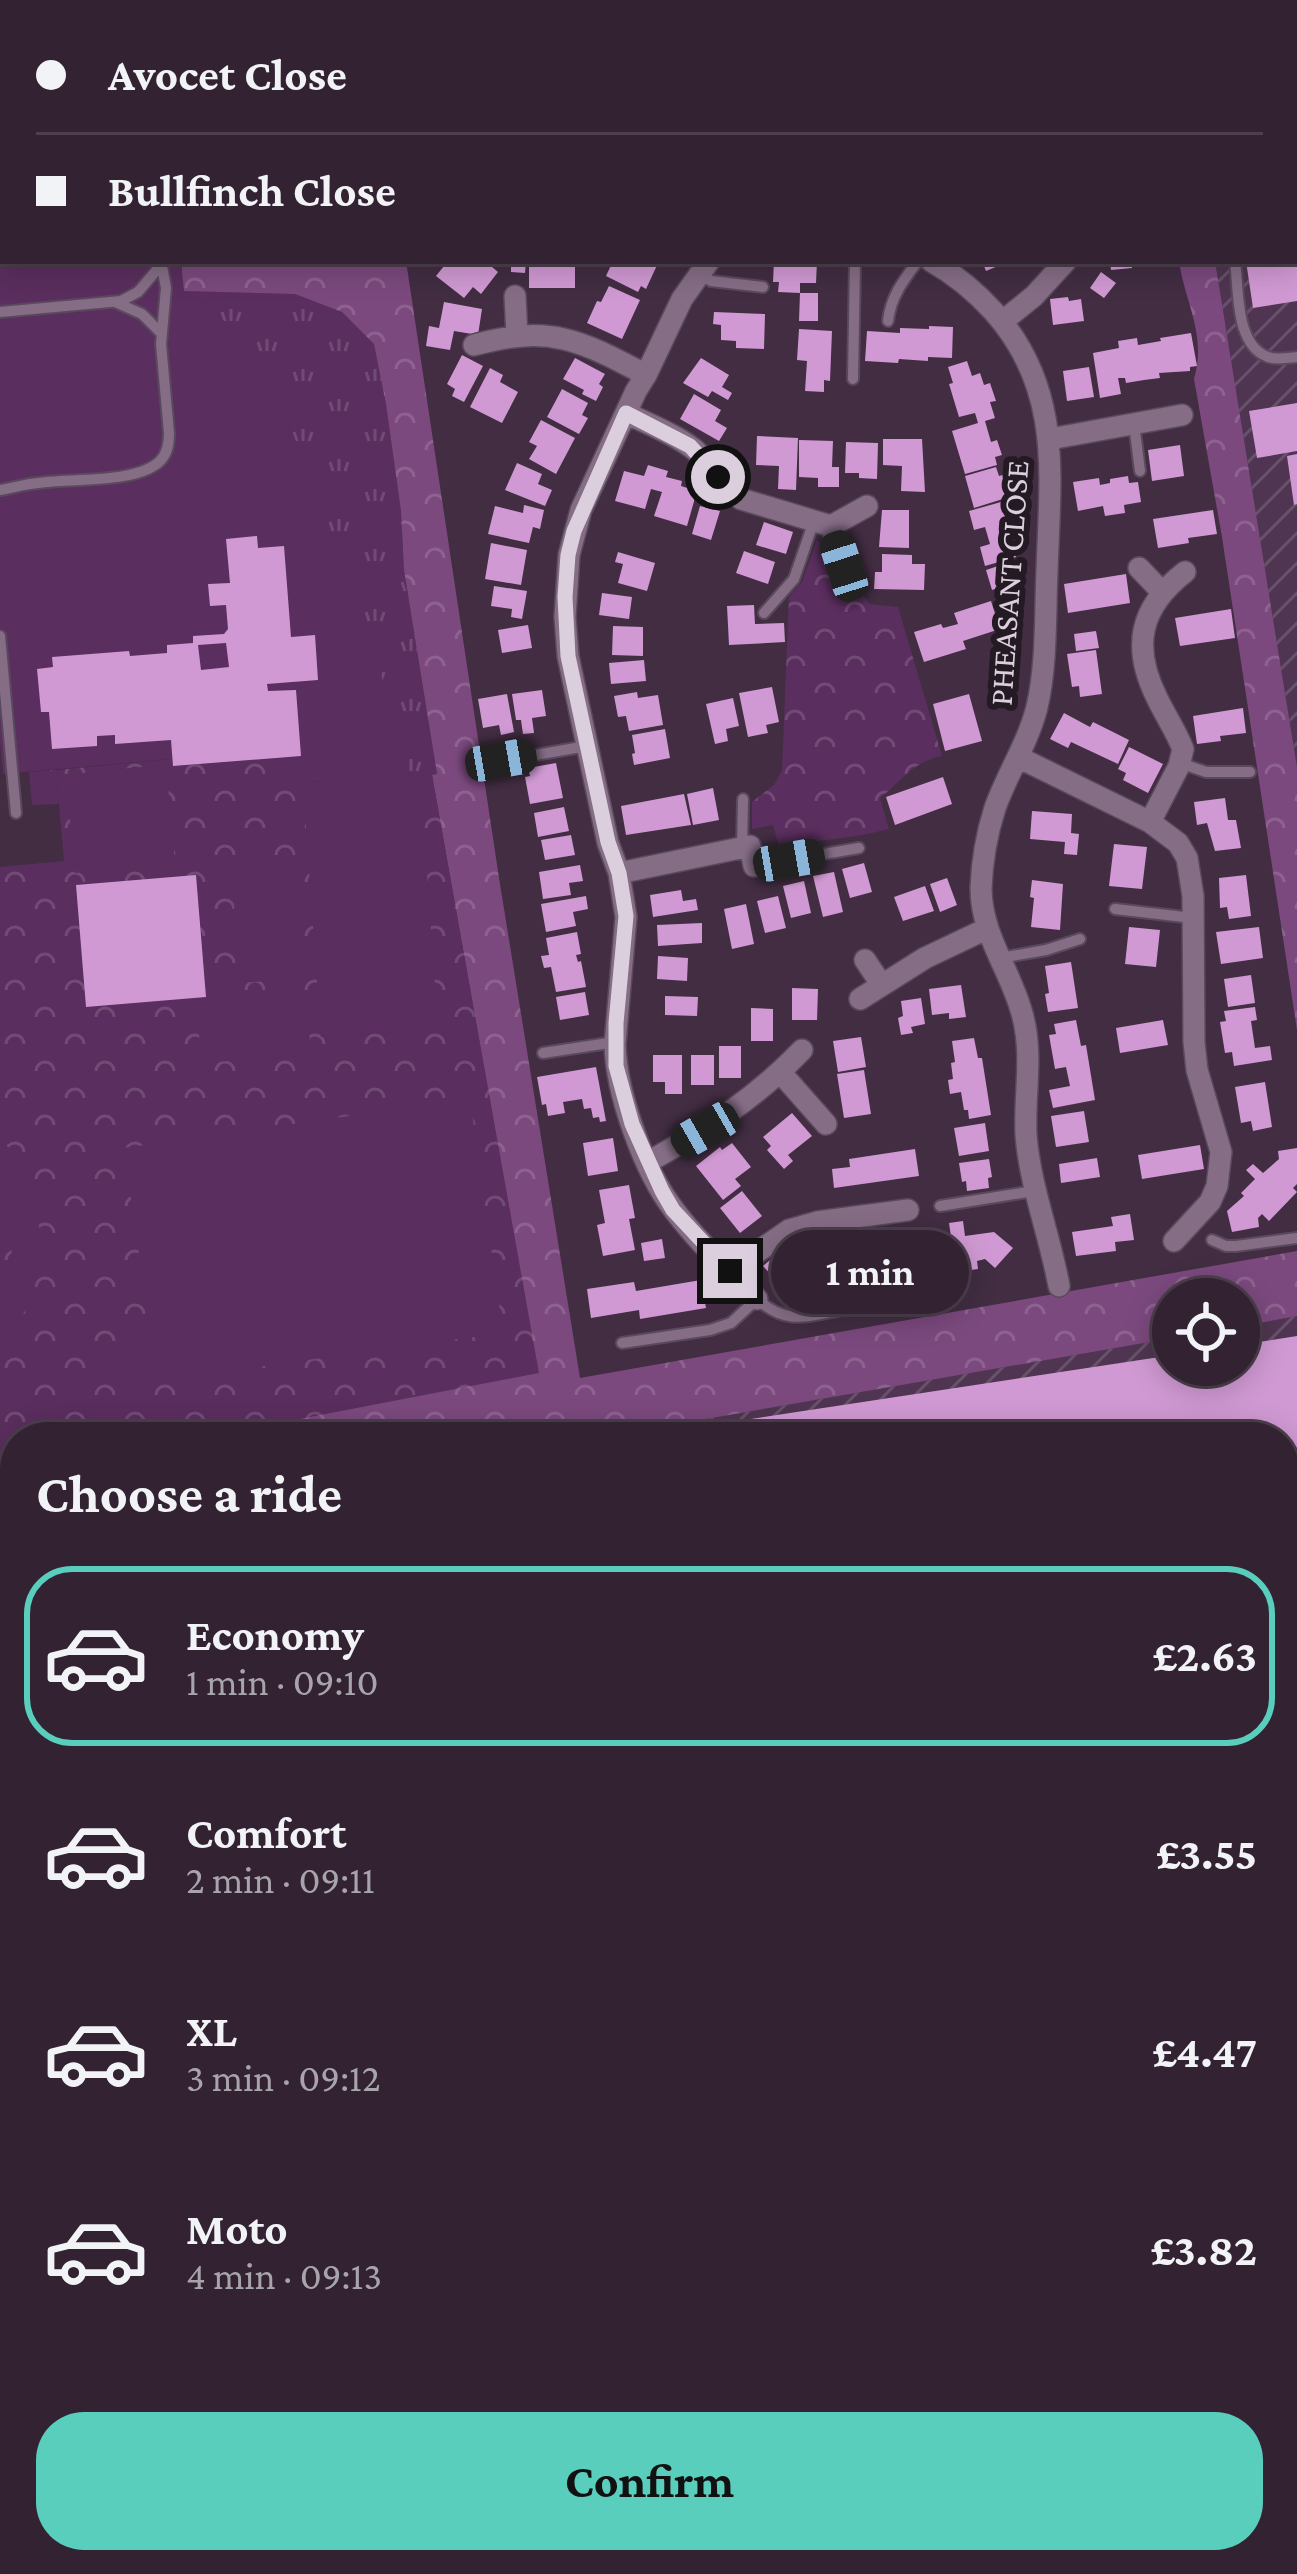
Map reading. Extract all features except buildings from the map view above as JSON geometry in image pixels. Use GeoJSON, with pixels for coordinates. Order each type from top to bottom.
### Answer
{"type":"FeatureCollection","features":[{"type":"Feature","properties":{"kind":"street","name":"PHEASANT CLOSE"},"geometry":{"type":"LineString","coordinates":[[936,264],[976,292],[1021,345],[1036,378],[1050,439],[1038,702],[996,806],[985,852],[982,903],[986,929],[1023,1015],[1026,1138],[1059,1286]]}},
{"type":"Feature","properties":{"kind":"street"},"geometry":{"type":"LineString","coordinates":[[1003,322],[1063,264]]}},
{"type":"Feature","properties":{"kind":"street"},"geometry":{"type":"LineString","coordinates":[[703,267],[682,298],[581,510],[566,576],[565,617],[568,656],[626,916],[615,1042],[625,1104],[673,1210],[757,1300]]}},
{"type":"Feature","properties":{"kind":"street"},"geometry":{"type":"LineString","coordinates":[[515,296],[517,336]]}},
{"type":"Feature","properties":{"kind":"street"},"geometry":{"type":"LineString","coordinates":[[474,345],[542,335],[583,343],[646,375]]}},
{"type":"Feature","properties":{"kind":"street"},"geometry":{"type":"LineString","coordinates":[[626,413],[690,446],[741,499],[823,524],[866,506]]}},
{"type":"Feature","properties":{"kind":"street","name":"PHEASANT CLOSE"},"geometry":{"type":"LineString","coordinates":[[1050,439],[1182,415]]}},
{"type":"Feature","properties":{"kind":"street"},"geometry":{"type":"LineString","coordinates":[[823,524],[844,566]]}},
{"type":"Feature","properties":{"kind":"street"},"geometry":{"type":"LineString","coordinates":[[1139,568],[1162,592]]}},
{"type":"Feature","properties":{"kind":"street"},"geometry":{"type":"LineString","coordinates":[[1150,821],[1180,763],[1182,744],[1145,666],[1144,627],[1162,592],[1185,572]]}},
{"type":"Feature","properties":{"kind":"street"},"geometry":{"type":"LineString","coordinates":[[1018,758],[1150,821],[1178,843],[1187,858],[1197,1070],[1221,1152],[1210,1202],[1174,1241]]}},
{"type":"Feature","properties":{"kind":"street"},"geometry":{"type":"LineString","coordinates":[[619,873],[748,857]]}},
{"type":"Feature","properties":{"kind":"street"},"geometry":{"type":"LineString","coordinates":[[860,998],[986,929]]}},
{"type":"Feature","properties":{"kind":"street"},"geometry":{"type":"LineString","coordinates":[[865,960],[881,984]]}},
{"type":"Feature","properties":{"kind":"street"},"geometry":{"type":"LineString","coordinates":[[648,1162],[733,1112],[802,1050]]}},
{"type":"Feature","properties":{"kind":"street"},"geometry":{"type":"LineString","coordinates":[[781,1073],[826,1124]]}},
{"type":"Feature","properties":{"kind":"street"},"geometry":{"type":"LineString","coordinates":[[730,1271],[789,1230],[908,1210]]}},
{"type":"Feature","properties":{"kind":"street"},"geometry":{"type":"LineString","coordinates":[[1196,1220],[1212,1240]]}},
{"type":"Feature","properties":{"kind":"lane"},"geometry":{"type":"LineString","coordinates":[[0,312],[130,298],[160,264]]}},
{"type":"Feature","properties":{"kind":"lane"},"geometry":{"type":"LineString","coordinates":[[0,490],[134,474],[159,462],[167,451],[161,332],[166,288],[161,264]]}},
{"type":"Feature","properties":{"kind":"lane"},"geometry":{"type":"LineString","coordinates":[[853,379],[855,264]]}},
{"type":"Feature","properties":{"kind":"lane"},"geometry":{"type":"LineString","coordinates":[[888,321],[898,287],[916,264]]}},
{"type":"Feature","properties":{"kind":"lane"},"geometry":{"type":"LineString","coordinates":[[1234,264],[1250,346],[1271,359],[1297,357]]}},
{"type":"Feature","properties":{"kind":"lane"},"geometry":{"type":"LineString","coordinates":[[703,267],[712,281],[763,287]]}},
{"type":"Feature","properties":{"kind":"lane"},"geometry":{"type":"LineString","coordinates":[[112,301],[142,314],[161,332]]}},
{"type":"Feature","properties":{"kind":"lane"},"geometry":{"type":"LineString","coordinates":[[1134,424],[1140,471]]}},
{"type":"Feature","properties":{"kind":"lane"},"geometry":{"type":"LineString","coordinates":[[764,613],[794,579],[823,524]]}},
{"type":"Feature","properties":{"kind":"lane"},"geometry":{"type":"LineString","coordinates":[[0,636],[16,813]]}},
{"type":"Feature","properties":{"kind":"lane"},"geometry":{"type":"LineString","coordinates":[[501,760],[589,746]]}},
{"type":"Feature","properties":{"kind":"lane"},"geometry":{"type":"LineString","coordinates":[[1180,763],[1206,772],[1250,772]]}},
{"type":"Feature","properties":{"kind":"lane"},"geometry":{"type":"LineString","coordinates":[[743,800],[748,857],[860,848]]}},
{"type":"Feature","properties":{"kind":"lane"},"geometry":{"type":"LineString","coordinates":[[1115,909],[1193,918]]}},
{"type":"Feature","properties":{"kind":"lane"},"geometry":{"type":"LineString","coordinates":[[1000,958],[1081,939]]}},
{"type":"Feature","properties":{"kind":"lane"},"geometry":{"type":"LineString","coordinates":[[543,1054],[615,1042]]}},
{"type":"Feature","properties":{"kind":"lane"},"geometry":{"type":"LineString","coordinates":[[940,1206],[1037,1190]]}},
{"type":"Feature","properties":{"kind":"lane"},"geometry":{"type":"LineString","coordinates":[[1212,1240],[1236,1246],[1297,1238]]}},
{"type":"Feature","properties":{"kind":"lane"},"geometry":{"type":"LineString","coordinates":[[622,1342],[710,1330],[731,1323],[757,1300],[776,1315],[790,1318],[847,1309]]}},
{"type":"Feature","properties":{"kind":"shaded area"},"geometry":{"type":"Polygon","coordinates":[[[1215,264],[1297,264],[1297,767],[1215,264]]]}},
{"type":"Feature","properties":{"kind":"shaded area"},"geometry":{"type":"Polygon","coordinates":[[[1297,1316],[1297,1422],[689,1422],[1152,1342],[1152,1386],[1260,1386],[1260,1323],[1297,1316]]]}},
{"type":"Feature","properties":{"kind":"green space"},"geometry":{"type":"Polygon","coordinates":[[[181,264],[406,264],[580,1378],[1297,1251],[1297,1316],[1260,1323],[1260,1278],[1152,1278],[1152,1342],[689,1422],[283,1422],[538,1372],[432,775],[437,774],[374,344],[342,312],[295,294],[183,291],[181,264]]]}},
{"type":"Feature","properties":{"kind":"green space"},"geometry":{"type":"Polygon","coordinates":[[[181,264],[184,291],[222,319],[268,371],[364,614],[410,777],[420,777],[438,1029],[321,1037],[303,785],[365,779],[303,782],[301,756],[173,766],[171,759],[3,774],[0,265],[181,264]]]}},
{"type":"Feature","properties":{"kind":"green space"},"geometry":{"type":"Polygon","coordinates":[[[1180,264],[1215,264],[1297,767],[1297,1030],[1194,379],[1197,333],[1180,264]]]}},
{"type":"Feature","properties":{"kind":"green space"},"geometry":{"type":"Polygon","coordinates":[[[183,291],[295,294],[342,312],[374,344],[437,775],[303,782],[222,319],[183,291]]]}},
{"type":"Feature","properties":{"kind":"green space"},"geometry":{"type":"Polygon","coordinates":[[[817,540],[832,575],[855,567],[855,583],[869,604],[898,607],[942,756],[915,767],[880,798],[889,829],[779,846],[773,825],[752,829],[752,802],[774,785],[782,770],[789,597],[802,582],[817,540]]]}},
{"type":"Feature","properties":{"kind":"green space"},"geometry":{"type":"Polygon","coordinates":[[[301,756],[304,782],[432,775],[539,1373],[284,1422],[0,1422],[0,867],[64,861],[56,770],[172,759],[174,766],[301,756]]]}},
{"type":"Feature","properties":{"kind":"green space"},"geometry":{"type":"Polygon","coordinates":[[[166,765],[175,863],[129,868],[119,769],[166,765]]]}},
{"type":"Feature","properties":{"kind":"green space"},"geometry":{"type":"Polygon","coordinates":[[[56,770],[59,804],[32,805],[29,772],[56,770]]]}},
{"type":"Feature","properties":{"kind":"green space"},"geometry":{"type":"Polygon","coordinates":[[[112,770],[122,869],[75,873],[66,775],[112,770]]]}},
{"type":"Feature","properties":{"kind":"green space"},"geometry":{"type":"Polygon","coordinates":[[[297,860],[306,978],[240,983],[231,865],[297,860]]]}},
{"type":"Feature","properties":{"kind":"green space"},"geometry":{"type":"Polygon","coordinates":[[[306,995],[311,1055],[201,1063],[197,1003],[306,995]]]}},
{"type":"Feature","properties":{"kind":"green space"},"geometry":{"type":"Polygon","coordinates":[[[470,1099],[503,1333],[117,1386],[113,1360],[153,1354],[124,1148],[470,1099]]]}},
{"type":"Feature","properties":{"kind":"green space"},"geometry":{"type":"Polygon","coordinates":[[[0,1141],[23,1158],[17,1165],[37,1215],[40,1261],[27,1305],[0,1351],[0,1300],[11,1269],[12,1246],[0,1194],[0,1141]]]}},
{"type":"Feature","properties":{"kind":"route"},"geometry":{"type":"LineString","coordinates":[[718,477],[690,446],[626,413],[574,531],[565,617],[568,656],[626,916],[616,1023],[619,1083],[632,1124],[673,1210],[730,1271]]}}]}
